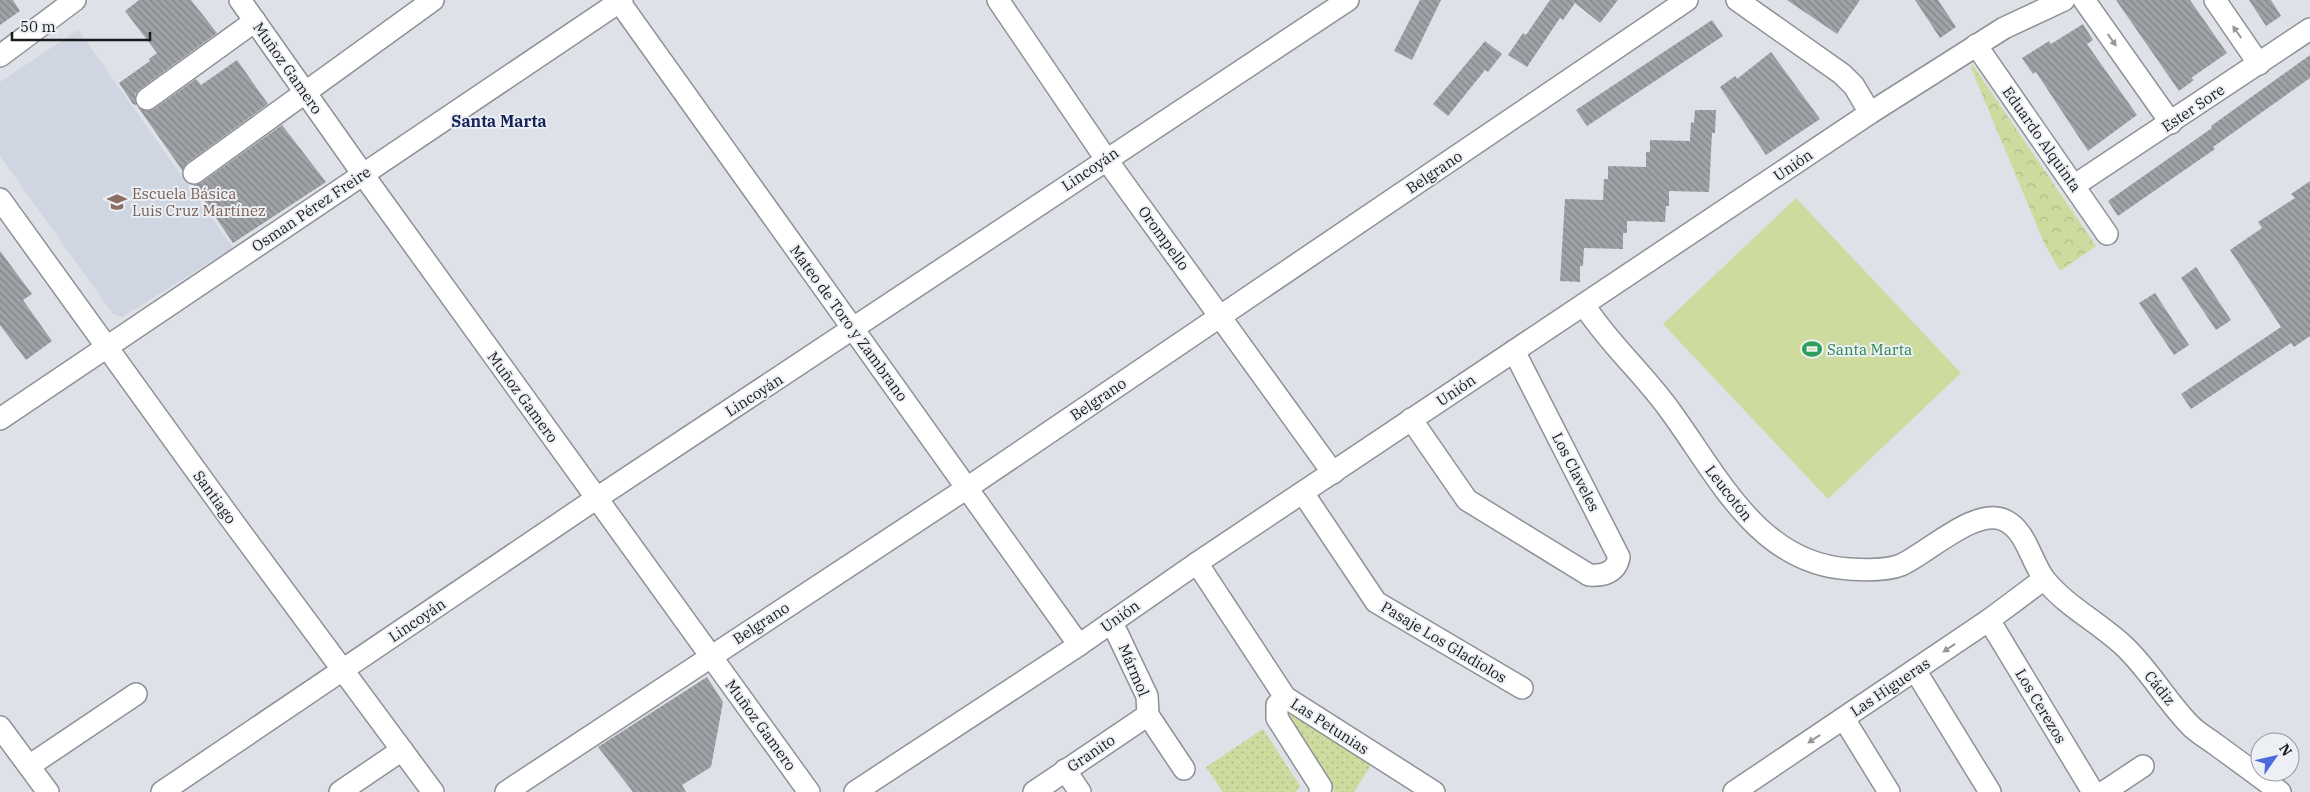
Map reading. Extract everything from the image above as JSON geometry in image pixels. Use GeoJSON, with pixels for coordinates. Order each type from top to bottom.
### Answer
{"type":"FeatureCollection","features":[{"type":"Feature","properties":{"kind":"street"},"geometry":{"type":"LineString","coordinates":[[0,56],[75,0]]}},
{"type":"Feature","properties":{"kind":"street","name":"Muñoz Gamero"},"geometry":{"type":"LineString","coordinates":[[240,0],[363,174],[810,792]]}},
{"type":"Feature","properties":{"kind":"street"},"geometry":{"type":"LineString","coordinates":[[194,173],[433,0]]}},
{"type":"Feature","properties":{"kind":"street","name":"Orompello"},"geometry":{"type":"LineString","coordinates":[[998,0],[1106,158],[1332,473]]}},
{"type":"Feature","properties":{"kind":"street","name":"Lincoyán"},"geometry":{"type":"LineString","coordinates":[[162,792],[597,498],[854,329],[1106,158],[1348,0]]}},
{"type":"Feature","properties":{"kind":"street","name":"Belgrano"},"geometry":{"type":"LineString","coordinates":[[506,792],[966,488],[1686,0]]}},
{"type":"Feature","properties":{"kind":"street"},"geometry":{"type":"LineString","coordinates":[[1737,0],[1842,74],[1854,86],[1870,113]]}},
{"type":"Feature","properties":{"kind":"street","name":"Unión"},"geometry":{"type":"LineString","coordinates":[[855,792],[1079,645],[1411,419],[1870,113],[2034,6],[2064,0]]}},
{"type":"Feature","properties":{"kind":"street"},"geometry":{"type":"LineString","coordinates":[[2084,0],[2171,123]]}},
{"type":"Feature","properties":{"kind":"street"},"geometry":{"type":"LineString","coordinates":[[2215,0],[2259,64]]}},
{"type":"Feature","properties":{"kind":"street","name":"Osman Pérez Freire"},"geometry":{"type":"LineString","coordinates":[[0,419],[620,1]]}},
{"type":"Feature","properties":{"kind":"street","name":"Mateo de Toro y Zambrano"},"geometry":{"type":"LineString","coordinates":[[620,1],[1079,645]]}},
{"type":"Feature","properties":{"kind":"street"},"geometry":{"type":"LineString","coordinates":[[147,99],[255,22]]}},
{"type":"Feature","properties":{"kind":"street","name":"Ester Sore"},"geometry":{"type":"LineString","coordinates":[[2075,185],[2310,29]]}},
{"type":"Feature","properties":{"kind":"street","name":"Eduardo Alquinta"},"geometry":{"type":"LineString","coordinates":[[1976,45],[2108,234]]}},
{"type":"Feature","properties":{"kind":"street","name":"Santiago"},"geometry":{"type":"LineString","coordinates":[[0,199],[228,515],[432,792]]}},
{"type":"Feature","properties":{"kind":"street","name":"Leucotón"},"geometry":{"type":"LineString","coordinates":[[1584,305],[1598,326],[1670,410],[1711,472],[1749,520],[1783,547],[1808,562],[1838,569],[1864,570],[1899,566],[1973,522],[1994,516],[2008,522],[2018,531],[2044,578]]}},
{"type":"Feature","properties":{"kind":"street","name":"Los Claveles"},"geometry":{"type":"LineString","coordinates":[[1411,419],[1467,500],[1588,575],[1601,576],[1610,571],[1617,565],[1619,557],[1514,351]]}},
{"type":"Feature","properties":{"kind":"street","name":"Pasaje Los Gladiolos"},"geometry":{"type":"LineString","coordinates":[[1303,492],[1376,602],[1522,688]]}},
{"type":"Feature","properties":{"kind":"street","name":"Las Petunias"},"geometry":{"type":"LineString","coordinates":[[1197,563],[1284,697],[1434,792]]}},
{"type":"Feature","properties":{"kind":"street","name":"Las Higueras"},"geometry":{"type":"LineString","coordinates":[[1734,792],[1989,620],[2044,578]]}},
{"type":"Feature","properties":{"kind":"street","name":"Cádiz"},"geometry":{"type":"LineString","coordinates":[[2044,578],[2065,599],[2125,647],[2154,679],[2190,725],[2280,792]]}},
{"type":"Feature","properties":{"kind":"street","name":"Los Cerezos"},"geometry":{"type":"LineString","coordinates":[[1989,620],[2092,792]]}},
{"type":"Feature","properties":{"kind":"street","name":"Mármol"},"geometry":{"type":"LineString","coordinates":[[1110,623],[1117,633],[1147,696],[1148,715],[1184,769]]}},
{"type":"Feature","properties":{"kind":"street"},"geometry":{"type":"LineString","coordinates":[[1915,670],[1990,792]]}},
{"type":"Feature","properties":{"kind":"street"},"geometry":{"type":"LineString","coordinates":[[29,766],[136,694]]}},
{"type":"Feature","properties":{"kind":"street"},"geometry":{"type":"LineString","coordinates":[[1284,697],[1277,705],[1277,718],[1321,787],[1320,792]]}},
{"type":"Feature","properties":{"kind":"street","name":"Granito"},"geometry":{"type":"LineString","coordinates":[[1034,792],[1148,715]]}},
{"type":"Feature","properties":{"kind":"street"},"geometry":{"type":"LineString","coordinates":[[1844,719],[1889,792]]}},
{"type":"Feature","properties":{"kind":"street"},"geometry":{"type":"LineString","coordinates":[[0,726],[48,792]]}},
{"type":"Feature","properties":{"kind":"street"},"geometry":{"type":"LineString","coordinates":[[340,792],[402,750]]}},
{"type":"Feature","properties":{"kind":"street"},"geometry":{"type":"LineString","coordinates":[[2104,792],[2143,766]]}},
{"type":"Feature","properties":{"kind":"street"},"geometry":{"type":"LineString","coordinates":[[1065,770],[1080,792]]}},
{"type":"Feature","properties":{"kind":"shaded area","name":"Escuela Básica Luis Cruz Martínez"},"geometry":{"type":"Polygon","coordinates":[[[78,30],[233,248],[122,317],[113,314],[0,156],[0,82],[78,30]]]}},
{"type":"Feature","properties":{"kind":"green space"},"geometry":{"type":"Polygon","coordinates":[[[1972,64],[2096,246],[2060,271],[2045,245],[1971,68],[1972,64]]]}},
{"type":"Feature","properties":{"kind":"green space","name":"Santa Marta"},"geometry":{"type":"Polygon","coordinates":[[[1796,198],[1961,373],[1828,499],[1663,324],[1796,198]]]}},
{"type":"Feature","properties":{"kind":"green space"},"geometry":{"type":"Polygon","coordinates":[[[1287,708],[1371,765],[1354,792],[1335,792],[1281,712],[1287,708]]]}},
{"type":"Feature","properties":{"kind":"green space"},"geometry":{"type":"Polygon","coordinates":[[[1263,729],[1300,786],[1296,792],[1223,792],[1206,767],[1263,729]]]}},
{"type":"Feature","properties":{"kind":"building"},"geometry":{"type":"Polygon","coordinates":[[[0,0],[13,0],[20,11],[0,25],[0,0]]]}},
{"type":"Feature","properties":{"kind":"building"},"geometry":{"type":"Polygon","coordinates":[[[139,0],[191,0],[217,33],[140,89],[135,94],[136,105],[133,104],[119,83],[150,61],[149,59],[157,53],[125,11],[139,0]]]}},
{"type":"Feature","properties":{"kind":"building"},"geometry":{"type":"Polygon","coordinates":[[[1420,0],[1441,0],[1412,60],[1394,51],[1420,0]]]}},
{"type":"Feature","properties":{"kind":"building"},"geometry":{"type":"Polygon","coordinates":[[[1550,0],[1618,0],[1600,23],[1575,3],[1563,20],[1560,18],[1527,67],[1508,55],[1523,33],[1526,35],[1550,0]]]}},
{"type":"Feature","properties":{"kind":"building"},"geometry":{"type":"Polygon","coordinates":[[[1787,0],[1860,0],[1837,34],[1787,0]]]}},
{"type":"Feature","properties":{"kind":"building"},"geometry":{"type":"Polygon","coordinates":[[[1915,0],[1938,0],[1956,27],[1940,38],[1915,0]]]}},
{"type":"Feature","properties":{"kind":"building"},"geometry":{"type":"Polygon","coordinates":[[[2116,0],[2190,0],[2227,53],[2191,78],[2194,80],[2179,91],[2116,0]]]}},
{"type":"Feature","properties":{"kind":"building"},"geometry":{"type":"Polygon","coordinates":[[[2249,0],[2271,0],[2281,16],[2266,26],[2249,0]]]}},
{"type":"Feature","properties":{"kind":"building"},"geometry":{"type":"Polygon","coordinates":[[[1712,20],[1723,36],[1587,126],[1576,110],[1712,20]]]}},
{"type":"Feature","properties":{"kind":"building"},"geometry":{"type":"Polygon","coordinates":[[[2083,24],[2093,40],[2087,44],[2137,115],[2088,151],[2036,72],[2033,74],[2022,58],[2049,41],[2051,44],[2083,24]]]}},
{"type":"Feature","properties":{"kind":"building"},"geometry":{"type":"Polygon","coordinates":[[[1485,41],[1502,54],[1488,72],[1485,70],[1448,116],[1433,104],[1485,41]]]}},
{"type":"Feature","properties":{"kind":"building"},"geometry":{"type":"Polygon","coordinates":[[[1771,52],[1820,119],[1766,155],[1720,87],[1735,76],[1737,79],[1771,52]]]}},
{"type":"Feature","properties":{"kind":"building"},"geometry":{"type":"Polygon","coordinates":[[[2310,55],[2310,78],[2213,147],[2215,149],[2118,216],[2108,201],[2212,128],[2211,126],[2310,55]]]}},
{"type":"Feature","properties":{"kind":"building"},"geometry":{"type":"Polygon","coordinates":[[[237,60],[268,104],[187,163],[182,170],[138,107],[148,111],[154,109],[196,79],[201,85],[237,60]]]}},
{"type":"Feature","properties":{"kind":"building"},"geometry":{"type":"Polygon","coordinates":[[[1695,110],[1716,110],[1715,133],[1712,133],[1709,192],[1669,191],[1669,206],[1666,206],[1665,222],[1627,221],[1627,233],[1623,233],[1623,249],[1584,248],[1583,266],[1580,266],[1580,282],[1560,281],[1565,199],[1603,200],[1604,179],[1608,179],[1608,166],[1646,167],[1646,152],[1650,152],[1650,140],[1690,141],[1691,122],[1694,123],[1695,110]]]}},
{"type":"Feature","properties":{"kind":"building"},"geometry":{"type":"Polygon","coordinates":[[[282,125],[326,182],[233,243],[194,185],[201,183],[282,125]]]}},
{"type":"Feature","properties":{"kind":"building"},"geometry":{"type":"Polygon","coordinates":[[[2310,181],[2310,336],[2294,347],[2291,343],[2191,409],[2181,394],[2281,327],[2230,250],[2262,228],[2258,222],[2295,198],[2291,194],[2310,181]]]}},
{"type":"Feature","properties":{"kind":"building"},"geometry":{"type":"Polygon","coordinates":[[[0,251],[32,294],[23,300],[52,341],[26,360],[0,325],[0,251]]]}},
{"type":"Feature","properties":{"kind":"building"},"geometry":{"type":"Polygon","coordinates":[[[2196,267],[2231,320],[2216,330],[2181,278],[2196,267]]]}},
{"type":"Feature","properties":{"kind":"building"},"geometry":{"type":"Polygon","coordinates":[[[2155,293],[2189,345],[2174,355],[2139,303],[2155,293]]]}},
{"type":"Feature","properties":{"kind":"building"},"geometry":{"type":"Polygon","coordinates":[[[707,677],[723,702],[711,767],[682,785],[686,792],[633,792],[598,747],[707,677]]]}},
{"type":"Feature","properties":{"kind":"place","name":"Escuela Básica Luis Cruz Martínez"},"geometry":{"type":"Point","coordinates":[117,202]}},
{"type":"Feature","properties":{"kind":"place","name":"Santa Marta"},"geometry":{"type":"Point","coordinates":[1812,349]}},
{"type":"Feature","properties":{"kind":"district","name":"Santa Marta"},"geometry":{"type":"Point","coordinates":[499,121]}}]}
